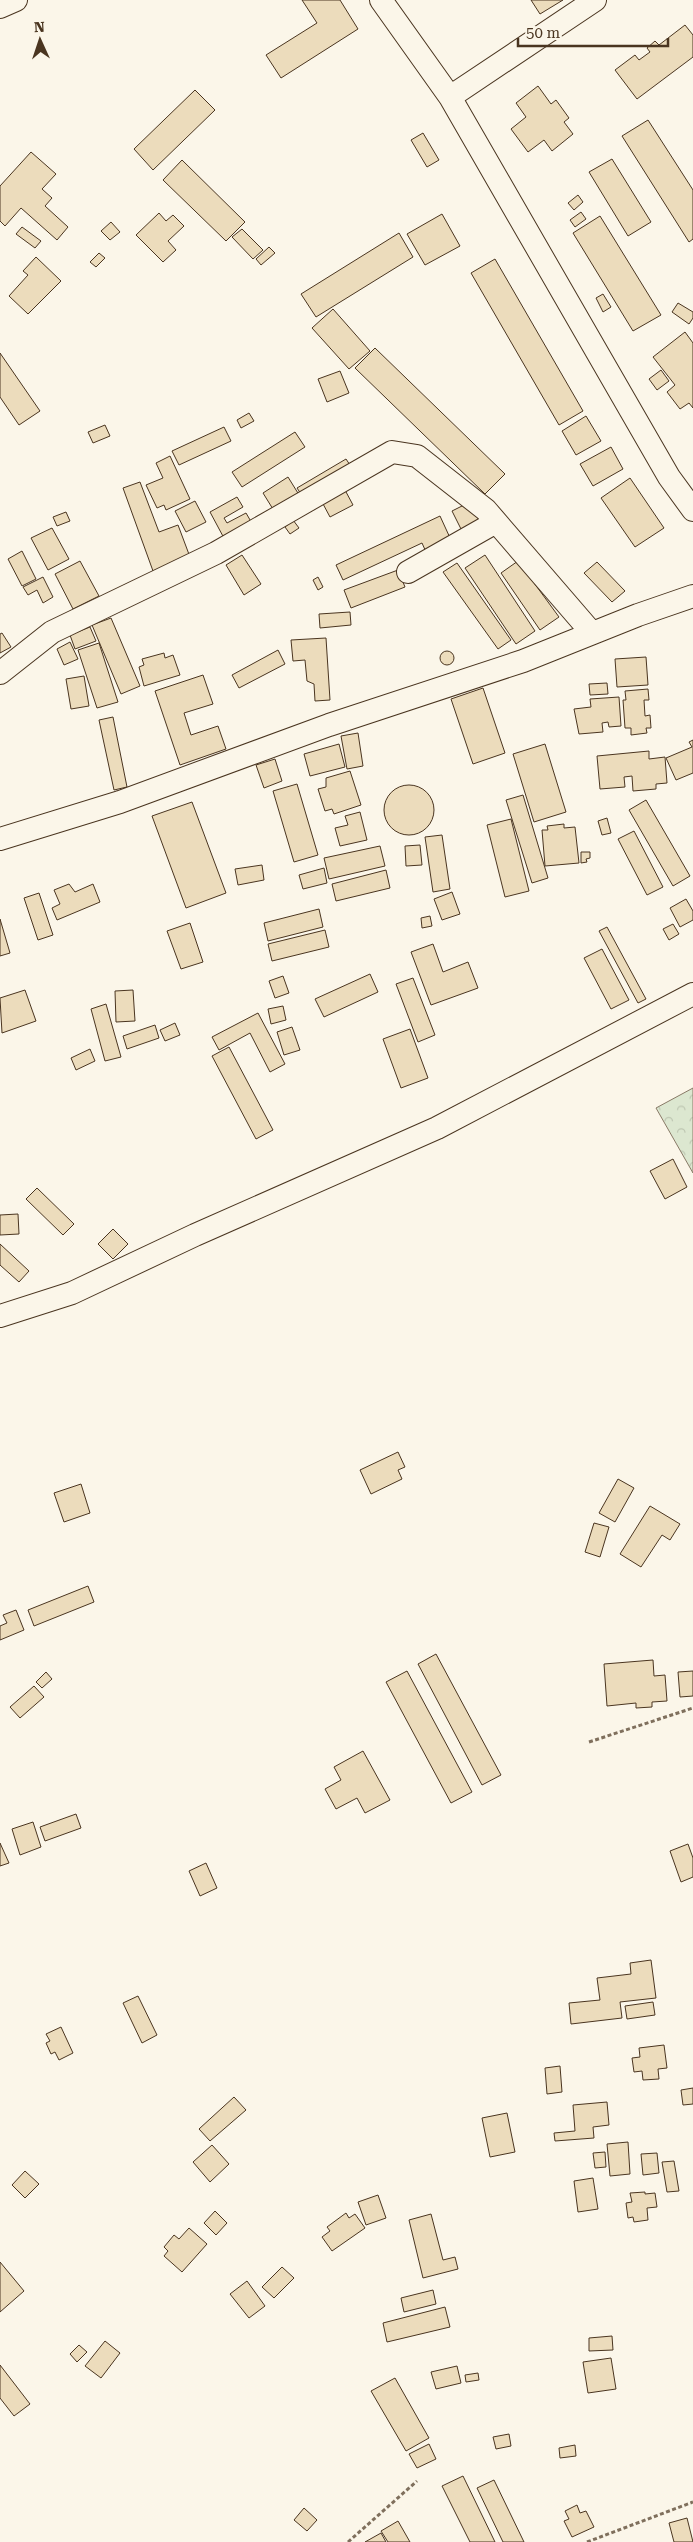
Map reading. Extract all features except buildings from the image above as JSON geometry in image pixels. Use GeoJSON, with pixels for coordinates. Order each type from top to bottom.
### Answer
{"type":"FeatureCollection","features":[{"type":"Feature","properties":{"kind":"street"},"geometry":{"type":"LineString","coordinates":[[0,7],[16,0]]}},
{"type":"Feature","properties":{"kind":"street"},"geometry":{"type":"LineString","coordinates":[[381,0],[450,97],[670,477],[693,510]]}},
{"type":"Feature","properties":{"kind":"street"},"geometry":{"type":"LineString","coordinates":[[450,97],[594,0]]}},
{"type":"Feature","properties":{"kind":"street"},"geometry":{"type":"LineString","coordinates":[[0,673],[52,632],[216,553],[392,452],[417,456],[486,510],[592,634]]}},
{"type":"Feature","properties":{"kind":"street"},"geometry":{"type":"LineString","coordinates":[[408,572],[496,522]]}},
{"type":"Feature","properties":{"kind":"street"},"geometry":{"type":"LineString","coordinates":[[0,839],[120,802],[329,725],[523,661],[693,596]]}},
{"type":"Feature","properties":{"kind":"street"},"geometry":{"type":"LineString","coordinates":[[0,1316],[72,1294],[195,1235],[437,1128],[693,994]]}},
{"type":"Feature","properties":{"kind":"path"},"geometry":{"type":"LineString","coordinates":[[589,1742],[693,1708]]}},
{"type":"Feature","properties":{"kind":"path"},"geometry":{"type":"LineString","coordinates":[[348,2542],[417,2481]]}},
{"type":"Feature","properties":{"kind":"path"},"geometry":{"type":"LineString","coordinates":[[587,2542],[693,2502]]}},
{"type":"Feature","properties":{"kind":"green space"},"geometry":{"type":"Polygon","coordinates":[[[693,1088],[693,1173],[656,1108],[693,1088]]]}}]}
